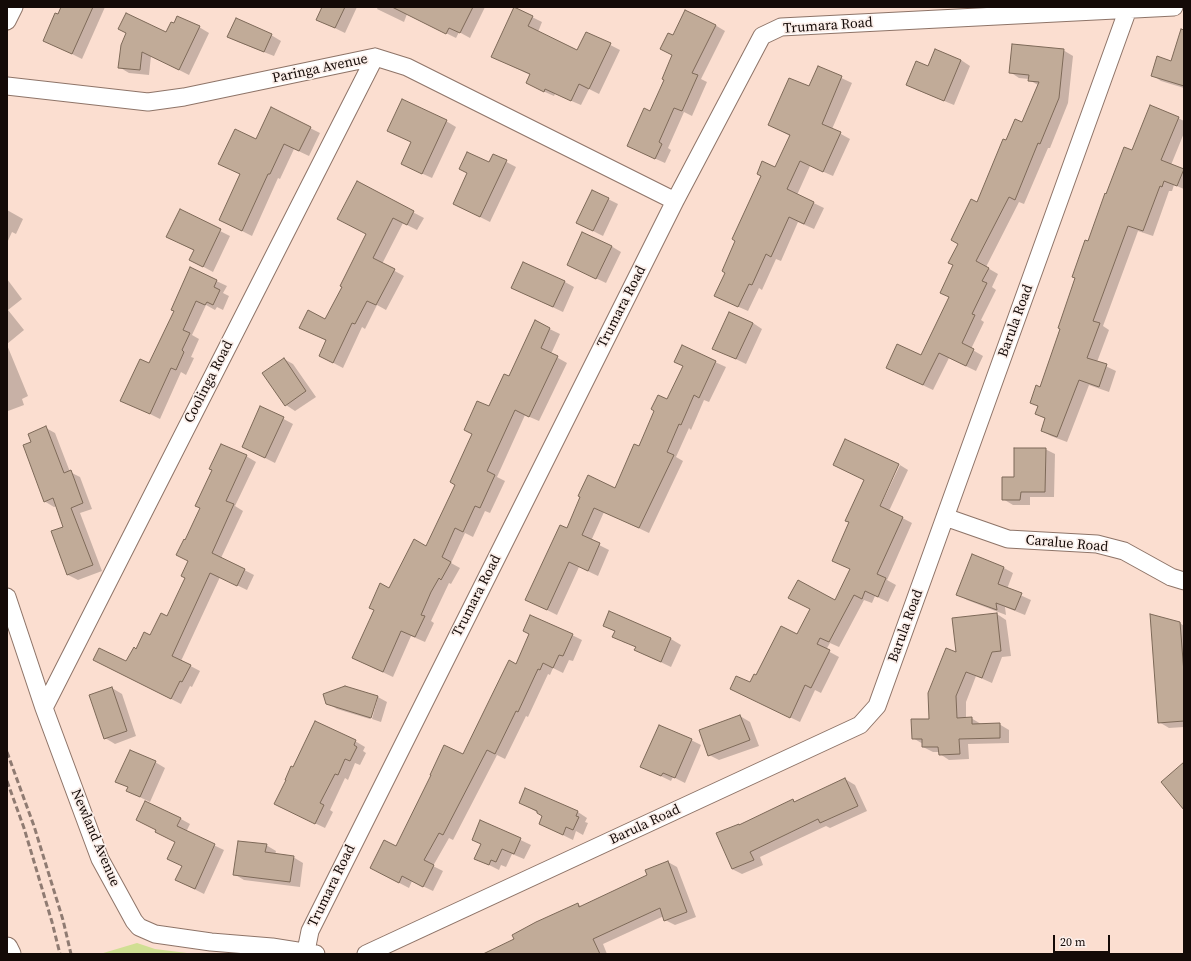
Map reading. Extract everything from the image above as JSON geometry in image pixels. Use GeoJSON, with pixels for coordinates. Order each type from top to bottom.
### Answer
{"type":"FeatureCollection","features":[{"type":"Feature","properties":{"kind":"street"},"geometry":{"type":"LineString","coordinates":[[7,22],[14,7]]}},
{"type":"Feature","properties":{"kind":"street","name":"Trumara Road"},"geometry":{"type":"LineString","coordinates":[[311,953],[310,930],[675,201],[762,36],[781,27],[1174,7]]}},
{"type":"Feature","properties":{"kind":"street","name":"Barula Road"},"geometry":{"type":"LineString","coordinates":[[366,954],[860,725],[876,706],[1128,9]]}},
{"type":"Feature","properties":{"kind":"street","name":"Paringa Avenue"},"geometry":{"type":"LineString","coordinates":[[7,86],[148,102],[184,97],[375,57],[407,66],[675,201]]}},
{"type":"Feature","properties":{"kind":"street","name":"Coolinga Road"},"geometry":{"type":"LineString","coordinates":[[44,708],[375,57]]}},
{"type":"Feature","properties":{"kind":"street","name":"Caralue Road"},"geometry":{"type":"LineString","coordinates":[[945,517],[1008,539],[1097,544],[1124,551],[1171,577],[1184,581]]}},
{"type":"Feature","properties":{"kind":"street","name":"Newland Avenue"},"geometry":{"type":"LineString","coordinates":[[7,597],[44,708],[100,859],[128,912],[139,927],[146,931],[164,936],[272,947],[311,953]]}},
{"type":"Feature","properties":{"kind":"street"},"geometry":{"type":"LineString","coordinates":[[7,948],[10,954]]}},
{"type":"Feature","properties":{"kind":"green space"},"geometry":{"type":"Polygon","coordinates":[[[137,943],[155,949],[195,954],[100,954],[137,943]]]}},
{"type":"Feature","properties":{"kind":"building"},"geometry":{"type":"Polygon","coordinates":[[[61,7],[93,7],[72,54],[43,41],[55,13],[58,14],[61,7]]]}},
{"type":"Feature","properties":{"kind":"building"},"geometry":{"type":"Polygon","coordinates":[[[322,7],[345,7],[335,28],[316,20],[322,7]]]}},
{"type":"Feature","properties":{"kind":"building"},"geometry":{"type":"Polygon","coordinates":[[[392,7],[473,7],[460,33],[449,28],[446,34],[392,7]]]}},
{"type":"Feature","properties":{"kind":"building"},"geometry":{"type":"Polygon","coordinates":[[[514,7],[533,16],[528,26],[577,50],[586,32],[611,43],[589,89],[579,84],[571,101],[545,89],[544,92],[526,83],[530,74],[491,57],[514,7]]]}},
{"type":"Feature","properties":{"kind":"building"},"geometry":{"type":"Polygon","coordinates":[[[685,10],[716,25],[692,73],[698,75],[682,111],[674,108],[659,142],[662,144],[655,159],[627,146],[644,108],[650,111],[664,80],[662,79],[672,55],[660,49],[668,33],[673,35],[685,10]]]}},
{"type":"Feature","properties":{"kind":"building"},"geometry":{"type":"Polygon","coordinates":[[[126,13],[166,32],[171,22],[174,23],[177,16],[200,26],[179,70],[142,52],[140,70],[118,68],[121,45],[126,33],[118,29],[126,13]]]}},
{"type":"Feature","properties":{"kind":"building"},"geometry":{"type":"Polygon","coordinates":[[[236,18],[272,34],[264,52],[227,37],[236,18]]]}},
{"type":"Feature","properties":{"kind":"building"},"geometry":{"type":"Polygon","coordinates":[[[1181,29],[1184,30],[1184,86],[1151,76],[1157,56],[1171,61],[1181,29]]]}},
{"type":"Feature","properties":{"kind":"building"},"geometry":{"type":"Polygon","coordinates":[[[1012,44],[1064,49],[1059,98],[1040,144],[1038,143],[1015,200],[1009,197],[976,261],[989,268],[982,281],[987,283],[972,314],[975,315],[962,343],[974,349],[966,366],[939,353],[923,385],[886,368],[897,344],[921,355],[949,297],[940,293],[953,265],[948,263],[958,244],[951,240],[971,199],[977,202],[1003,139],[1006,140],[1015,119],[1022,122],[1039,82],[1028,81],[1029,75],[1009,73],[1012,44]]]}},
{"type":"Feature","properties":{"kind":"building"},"geometry":{"type":"Polygon","coordinates":[[[935,49],[961,60],[944,101],[906,85],[916,61],[928,66],[935,49]]]}},
{"type":"Feature","properties":{"kind":"building"},"geometry":{"type":"Polygon","coordinates":[[[818,66],[842,76],[822,124],[841,132],[823,172],[800,161],[787,189],[814,202],[804,224],[789,217],[771,257],[766,254],[752,285],[749,284],[738,307],[714,296],[725,273],[722,271],[735,241],[732,239],[761,176],[757,174],[762,161],[775,167],[790,135],[768,125],[789,78],[809,86],[818,66]]]}},
{"type":"Feature","properties":{"kind":"building"},"geometry":{"type":"Polygon","coordinates":[[[402,99],[447,120],[422,174],[401,164],[411,142],[387,131],[402,99]]]}},
{"type":"Feature","properties":{"kind":"building"},"geometry":{"type":"Polygon","coordinates":[[[1150,105],[1179,117],[1161,160],[1184,169],[1177,186],[1164,181],[1162,187],[1160,186],[1143,231],[1128,226],[1093,321],[1100,323],[1087,358],[1107,364],[1099,387],[1079,380],[1057,437],[1041,431],[1045,418],[1035,414],[1038,406],[1030,403],[1036,385],[1040,387],[1060,329],[1058,328],[1075,278],[1072,277],[1085,240],[1088,241],[1105,193],[1106,194],[1124,147],[1132,150],[1150,105]]]}},
{"type":"Feature","properties":{"kind":"building"},"geometry":{"type":"Polygon","coordinates":[[[271,107],[311,127],[299,151],[284,144],[270,174],[268,174],[242,231],[219,220],[240,174],[218,164],[235,129],[256,139],[271,107]]]}},
{"type":"Feature","properties":{"kind":"building"},"geometry":{"type":"Polygon","coordinates":[[[467,152],[489,162],[493,154],[507,160],[480,217],[453,204],[467,173],[459,169],[467,152]]]}},
{"type":"Feature","properties":{"kind":"building"},"geometry":{"type":"Polygon","coordinates":[[[357,181],[414,211],[407,225],[393,218],[373,258],[395,269],[376,305],[367,301],[355,324],[352,323],[333,363],[319,356],[326,340],[299,328],[308,310],[325,319],[342,287],[340,286],[366,234],[337,219],[357,181]]]}},
{"type":"Feature","properties":{"kind":"building"},"geometry":{"type":"Polygon","coordinates":[[[592,190],[609,198],[593,231],[576,223],[592,190]]]}},
{"type":"Feature","properties":{"kind":"building"},"geometry":{"type":"Polygon","coordinates":[[[180,209],[221,229],[203,267],[189,260],[194,250],[166,237],[180,209]]]}},
{"type":"Feature","properties":{"kind":"building"},"geometry":{"type":"Polygon","coordinates":[[[582,232],[612,246],[596,279],[567,265],[582,232]]]}},
{"type":"Feature","properties":{"kind":"building"},"geometry":{"type":"Polygon","coordinates":[[[523,262],[565,281],[553,307],[511,288],[523,262]]]}},
{"type":"Feature","properties":{"kind":"building"},"geometry":{"type":"Polygon","coordinates":[[[190,267],[217,280],[214,287],[220,290],[213,305],[207,302],[205,305],[196,301],[183,330],[190,333],[182,350],[184,352],[176,370],[171,368],[150,414],[120,401],[140,359],[149,363],[174,311],[171,310],[190,267]]]}},
{"type":"Feature","properties":{"kind":"building"},"geometry":{"type":"Polygon","coordinates":[[[729,312],[753,323],[736,359],[712,349],[729,312]]]}},
{"type":"Feature","properties":{"kind":"building"},"geometry":{"type":"Polygon","coordinates":[[[535,320],[550,328],[541,348],[558,356],[529,417],[515,410],[487,471],[495,475],[480,508],[475,506],[463,532],[455,528],[442,557],[451,562],[441,580],[439,578],[431,592],[421,615],[425,616],[415,637],[401,631],[383,672],[352,658],[374,610],[369,608],[380,583],[389,588],[414,539],[426,546],[455,485],[450,482],[472,434],[464,430],[477,401],[489,406],[504,374],[509,376],[535,320]]]}},
{"type":"Feature","properties":{"kind":"building"},"geometry":{"type":"Polygon","coordinates":[[[682,345],[716,361],[699,398],[694,395],[681,425],[679,424],[667,452],[674,455],[639,528],[594,508],[582,535],[600,543],[588,571],[569,562],[547,610],[525,600],[560,525],[567,528],[580,497],[578,496],[588,475],[615,488],[634,444],[639,446],[654,411],[651,409],[658,395],[667,399],[683,366],[674,362],[682,345]]]}},
{"type":"Feature","properties":{"kind":"building"},"geometry":{"type":"Polygon","coordinates":[[[284,358],[306,391],[285,406],[262,373],[284,358]]]}},
{"type":"Feature","properties":{"kind":"building"},"geometry":{"type":"Polygon","coordinates":[[[260,406],[284,417],[265,458],[242,447],[260,406]]]}},
{"type":"Feature","properties":{"kind":"building"},"geometry":{"type":"Polygon","coordinates":[[[46,426],[64,473],[71,470],[83,503],[71,508],[93,565],[67,575],[51,531],[63,527],[53,498],[44,502],[23,445],[31,442],[28,434],[46,426]]]}},
{"type":"Feature","properties":{"kind":"building"},"geometry":{"type":"Polygon","coordinates":[[[845,439],[899,464],[880,506],[903,517],[877,574],[886,578],[878,597],[865,591],[862,599],[854,595],[829,642],[820,638],[817,644],[830,650],[811,688],[805,685],[790,718],[730,689],[736,676],[750,682],[754,674],[756,675],[781,626],[797,634],[810,609],[788,598],[798,580],[835,600],[850,569],[832,561],[849,522],[845,521],[864,480],[833,465],[845,439]]]}},
{"type":"Feature","properties":{"kind":"building"},"geometry":{"type":"Polygon","coordinates":[[[221,444],[247,455],[226,501],[234,504],[212,553],[245,569],[237,586],[210,573],[172,656],[191,665],[182,682],[180,681],[171,699],[93,660],[99,648],[126,661],[134,647],[136,649],[144,632],[150,635],[161,613],[167,616],[185,578],[181,576],[188,561],[176,555],[200,508],[195,506],[212,470],[209,469],[221,444]]]}},
{"type":"Feature","properties":{"kind":"building"},"geometry":{"type":"Polygon","coordinates":[[[1014,448],[1046,448],[1045,492],[1021,492],[1020,500],[1002,500],[1002,477],[1014,477],[1014,448]]]}},
{"type":"Feature","properties":{"kind":"building"},"geometry":{"type":"Polygon","coordinates":[[[972,554],[1004,567],[998,584],[1022,593],[1015,610],[996,603],[997,610],[956,595],[972,554]]]}},
{"type":"Feature","properties":{"kind":"building"},"geometry":{"type":"Polygon","coordinates":[[[609,611],[671,638],[661,662],[634,650],[636,647],[612,637],[615,631],[603,626],[609,611]]]}},
{"type":"Feature","properties":{"kind":"building"},"geometry":{"type":"Polygon","coordinates":[[[997,613],[1001,651],[992,652],[982,678],[966,672],[956,696],[957,718],[972,717],[972,724],[1000,723],[1000,738],[959,739],[960,754],[939,755],[938,747],[922,747],[922,739],[912,739],[911,719],[929,719],[928,693],[946,648],[956,652],[952,618],[997,613]]]}},
{"type":"Feature","properties":{"kind":"building"},"geometry":{"type":"Polygon","coordinates":[[[1150,614],[1180,622],[1184,673],[1184,721],[1158,723],[1150,614]]]}},
{"type":"Feature","properties":{"kind":"building"},"geometry":{"type":"Polygon","coordinates":[[[530,615],[573,634],[563,656],[559,655],[553,668],[543,663],[540,670],[538,669],[518,712],[516,711],[495,754],[487,750],[443,835],[439,833],[424,860],[434,865],[423,887],[402,876],[399,883],[370,868],[384,840],[396,846],[444,745],[463,754],[509,660],[516,664],[529,634],[523,631],[530,615]]]}},
{"type":"Feature","properties":{"kind":"building"},"geometry":{"type":"Polygon","coordinates":[[[345,686],[378,696],[371,718],[326,704],[323,694],[345,686]]]}},
{"type":"Feature","properties":{"kind":"building"},"geometry":{"type":"Polygon","coordinates":[[[112,687],[127,731],[104,739],[89,695],[112,687]]]}},
{"type":"Feature","properties":{"kind":"building"},"geometry":{"type":"Polygon","coordinates":[[[740,715],[750,740],[708,756],[699,730],[740,715]]]}},
{"type":"Feature","properties":{"kind":"building"},"geometry":{"type":"Polygon","coordinates":[[[315,721],[356,740],[354,745],[357,747],[350,761],[345,759],[338,775],[335,774],[320,803],[324,805],[315,824],[274,804],[291,766],[293,767],[315,721]]]}},
{"type":"Feature","properties":{"kind":"building"},"geometry":{"type":"Polygon","coordinates":[[[659,725],[692,739],[675,778],[663,773],[661,776],[640,767],[659,725]]]}},
{"type":"Feature","properties":{"kind":"building"},"geometry":{"type":"Polygon","coordinates":[[[130,750],[156,761],[140,797],[126,791],[128,787],[115,782],[130,750]]]}},
{"type":"Feature","properties":{"kind":"building"},"geometry":{"type":"Polygon","coordinates":[[[1184,762],[1184,810],[1161,782],[1184,762]]]}},
{"type":"Feature","properties":{"kind":"building"},"geometry":{"type":"Polygon","coordinates":[[[845,778],[858,806],[820,823],[818,819],[750,852],[754,860],[732,869],[716,833],[739,825],[793,799],[794,802],[845,778]]]}},
{"type":"Feature","properties":{"kind":"building"},"geometry":{"type":"Polygon","coordinates":[[[525,788],[578,811],[576,816],[579,817],[573,830],[566,827],[563,835],[539,824],[542,816],[537,813],[537,811],[519,803],[525,788]]]}},
{"type":"Feature","properties":{"kind":"building"},"geometry":{"type":"Polygon","coordinates":[[[145,801],[181,818],[177,826],[215,844],[195,889],[175,880],[182,866],[167,859],[175,842],[136,820],[145,801]]]}},
{"type":"Feature","properties":{"kind":"building"},"geometry":{"type":"Polygon","coordinates":[[[480,820],[521,838],[514,854],[502,849],[496,862],[491,860],[489,865],[474,859],[481,844],[472,840],[480,820]]]}},
{"type":"Feature","properties":{"kind":"building"},"geometry":{"type":"Polygon","coordinates":[[[238,841],[267,844],[265,852],[294,856],[290,882],[233,875],[238,841]]]}},
{"type":"Feature","properties":{"kind":"building"},"geometry":{"type":"Polygon","coordinates":[[[668,861],[687,912],[664,921],[660,908],[593,939],[600,954],[483,954],[514,939],[512,935],[536,922],[578,903],[579,907],[647,875],[645,870],[668,861]]]}},
{"type":"Feature","properties":{"kind":"railway"},"geometry":{"type":"LineString","coordinates":[[7,752],[34,826],[63,920],[71,954]]}},
{"type":"Feature","properties":{"kind":"railway"},"geometry":{"type":"LineString","coordinates":[[7,781],[24,828],[60,954]]}}]}
